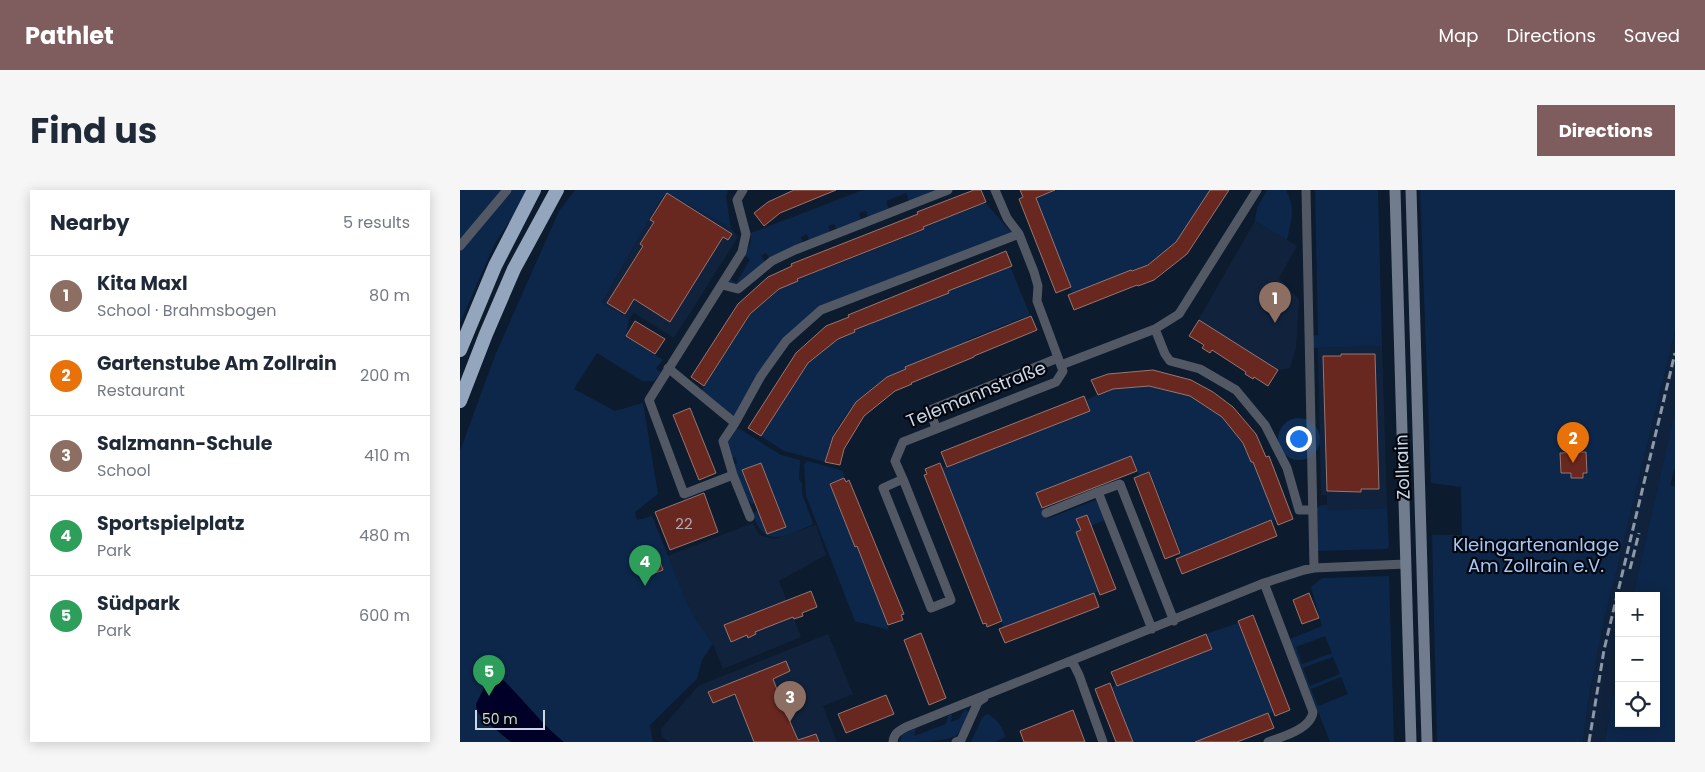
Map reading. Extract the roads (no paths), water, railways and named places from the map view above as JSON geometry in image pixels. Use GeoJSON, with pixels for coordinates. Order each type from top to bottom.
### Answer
{"type":"FeatureCollection","features":[{"type":"Feature","properties":{"kind":"highway"},"geometry":{"type":"LineString","coordinates":[[460,350],[495,266],[534,190]]}},
{"type":"Feature","properties":{"kind":"highway"},"geometry":{"type":"LineString","coordinates":[[460,401],[514,269],[557,190]]}},
{"type":"Feature","properties":{"kind":"main road","name":"Zollrain"},"geometry":{"type":"LineString","coordinates":[[1395,190],[1412,742]]}},
{"type":"Feature","properties":{"kind":"main road","name":"Zollrain"},"geometry":{"type":"LineString","coordinates":[[1411,190],[1427,742]]}},
{"type":"Feature","properties":{"kind":"main road"},"geometry":{"type":"LineString","coordinates":[[1406,564],[1422,564]]}},
{"type":"Feature","properties":{"kind":"street"},"geometry":{"type":"LineString","coordinates":[[460,246],[507,190]]}},
{"type":"Feature","properties":{"kind":"street"},"geometry":{"type":"LineString","coordinates":[[733,475],[684,494],[649,400],[742,252],[746,234],[738,200],[743,190]]}},
{"type":"Feature","properties":{"kind":"street"},"geometry":{"type":"LineString","coordinates":[[722,285],[738,289],[772,260],[948,190]]}},
{"type":"Feature","properties":{"kind":"street"},"geometry":{"type":"LineString","coordinates":[[995,190],[1007,218],[1019,234],[1038,286],[1037,301],[1060,361]]}},
{"type":"Feature","properties":{"kind":"street"},"geometry":{"type":"LineString","coordinates":[[936,428],[930,410],[1060,361],[1155,329],[1179,314],[1257,190]]}},
{"type":"Feature","properties":{"kind":"street"},"geometry":{"type":"LineString","coordinates":[[1306,190],[1314,568]]}},
{"type":"Feature","properties":{"kind":"street"},"geometry":{"type":"LineString","coordinates":[[750,517],[733,475],[723,440],[736,423],[761,376],[786,342],[821,310],[1019,234]]}},
{"type":"Feature","properties":{"kind":"street"},"geometry":{"type":"LineString","coordinates":[[1155,329],[1164,354],[1170,360],[1200,369],[1236,390],[1265,425],[1286,468],[1299,510],[1313,510]]}},
{"type":"Feature","properties":{"kind":"street","name":"Telemannstraße"},"geometry":{"type":"LineString","coordinates":[[903,479],[883,488],[930,608],[951,600],[903,479],[895,461],[902,442],[1056,382],[1063,371],[1060,361]]}},
{"type":"Feature","properties":{"kind":"street"},"geometry":{"type":"LineString","coordinates":[[668,368],[736,423]]}},
{"type":"Feature","properties":{"kind":"street"},"geometry":{"type":"LineString","coordinates":[[1046,513],[1120,484],[1174,621]]}},
{"type":"Feature","properties":{"kind":"street"},"geometry":{"type":"LineString","coordinates":[[1098,492],[1152,629]]}},
{"type":"Feature","properties":{"kind":"street"},"geometry":{"type":"LineString","coordinates":[[893,742],[898,731],[906,726],[989,695],[1264,583],[1314,568],[1406,564]]}},
{"type":"Feature","properties":{"kind":"street"},"geometry":{"type":"LineString","coordinates":[[1264,583],[1313,712],[1312,717],[1305,725],[1268,742]]}},
{"type":"Feature","properties":{"kind":"street"},"geometry":{"type":"LineString","coordinates":[[1072,661],[1103,742]]}},
{"type":"Feature","properties":{"kind":"street"},"geometry":{"type":"LineString","coordinates":[[956,742],[961,740],[978,702],[989,695]]}},
{"type":"Feature","properties":{"kind":"railway"},"geometry":{"type":"LineString","coordinates":[[1589,742],[1604,650],[1675,353]]}},
{"type":"Feature","properties":{"kind":"railway"},"geometry":{"type":"LineString","coordinates":[[1630,569],[1639,533]]}},
{"type":"Feature","properties":{"kind":"place","name":"Kita Maxl"},"geometry":{"type":"Point","coordinates":[1275,323]}},
{"type":"Feature","properties":{"kind":"place","name":"Gartenstube Am Zollrain"},"geometry":{"type":"Point","coordinates":[1573,463]}},
{"type":"Feature","properties":{"kind":"place","name":"Sportspielplatz"},"geometry":{"type":"Point","coordinates":[645,586]}},
{"type":"Feature","properties":{"kind":"place","name":"Südpark"},"geometry":{"type":"Point","coordinates":[489,696]}},
{"type":"Feature","properties":{"kind":"place","name":"Salzmann-Schule"},"geometry":{"type":"Point","coordinates":[790,722]}},
{"type":"Feature","properties":{"kind":"park label","name":"Kleingartenanlage Am Zollrain e.V."},"geometry":{"type":"Point","coordinates":[1536,554]}}]}
